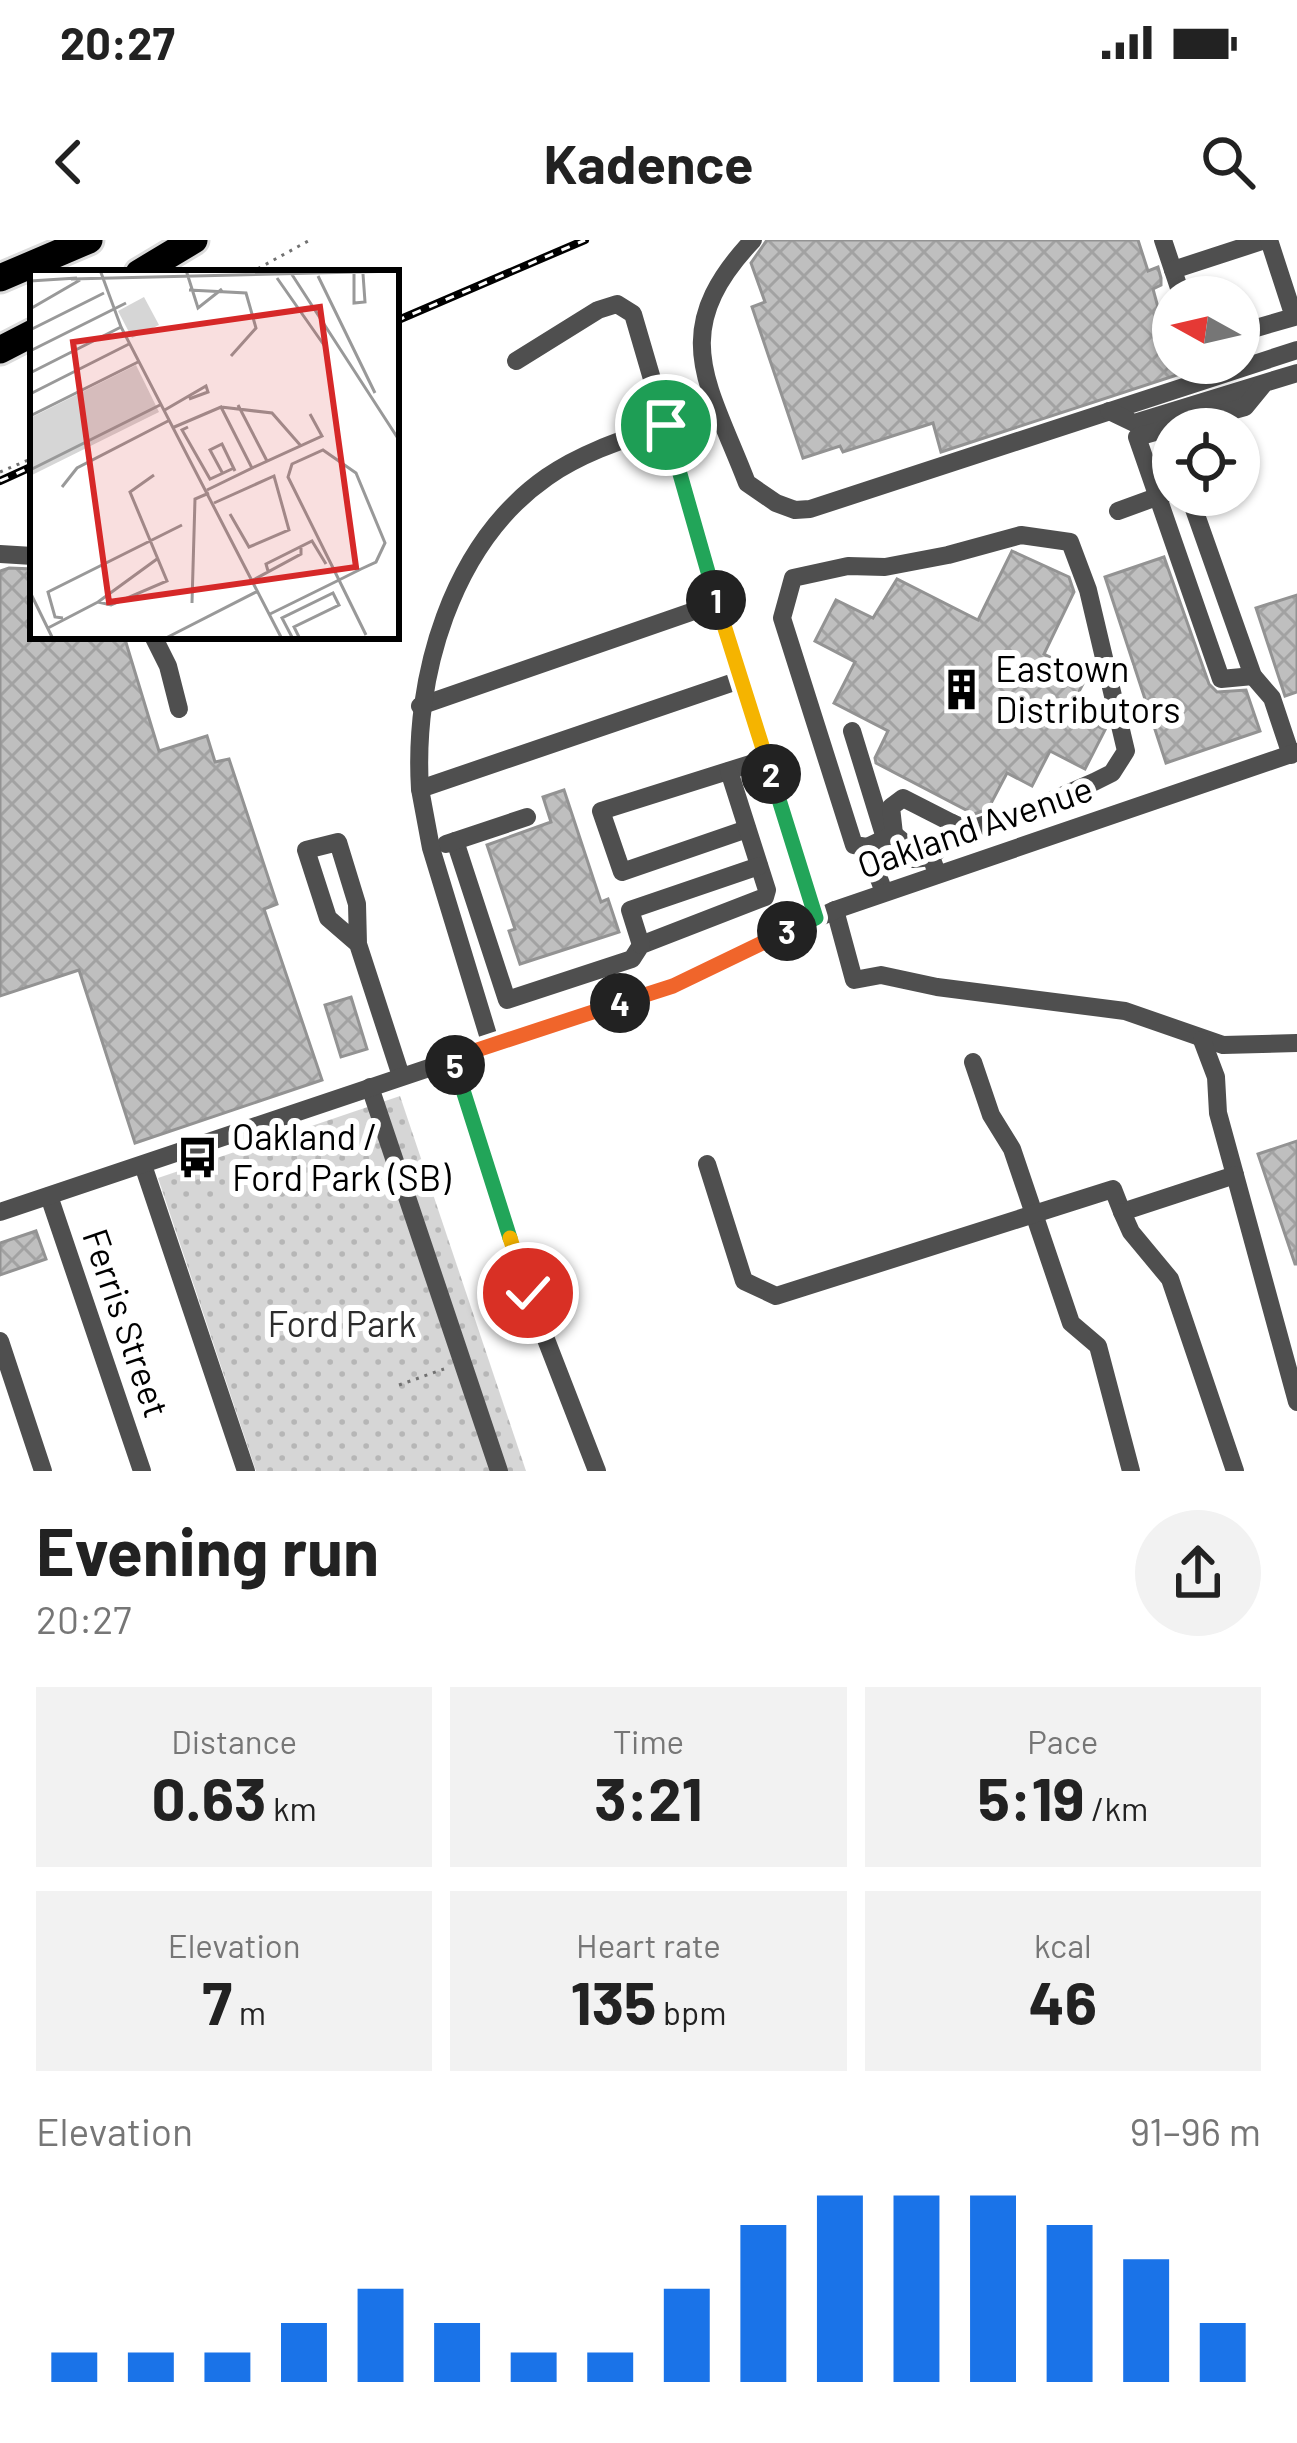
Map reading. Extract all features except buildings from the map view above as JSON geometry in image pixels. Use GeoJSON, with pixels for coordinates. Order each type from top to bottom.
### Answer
{"type":"FeatureCollection","features":[{"type":"Feature","properties":{"kind":"highway"},"geometry":{"type":"LineString","coordinates":[[0,278],[89,240]]}},
{"type":"Feature","properties":{"kind":"highway"},"geometry":{"type":"LineString","coordinates":[[144,270],[194,240]]}},
{"type":"Feature","properties":{"kind":"highway"},"geometry":{"type":"LineString","coordinates":[[0,350],[30,335]]}},
{"type":"Feature","properties":{"kind":"street"},"geometry":{"type":"LineString","coordinates":[[753,240],[713,292],[701,320],[703,368],[747,483],[776,503],[795,509],[810,509],[1297,350]]}},
{"type":"Feature","properties":{"kind":"street"},"geometry":{"type":"LineString","coordinates":[[1163,240],[1175,276]]}},
{"type":"Feature","properties":{"kind":"street"},"geometry":{"type":"LineString","coordinates":[[1173,270],[1267,240],[1294,317],[1260,328]]}},
{"type":"Feature","properties":{"kind":"street"},"geometry":{"type":"LineString","coordinates":[[516,361],[598,310],[617,304],[633,314],[766,759],[854,980],[881,975],[1125,1011],[1223,1045],[1297,1043]]}},
{"type":"Feature","properties":{"kind":"street"},"geometry":{"type":"LineString","coordinates":[[1109,411],[1134,423],[1297,373]]}},
{"type":"Feature","properties":{"kind":"street"},"geometry":{"type":"LineString","coordinates":[[1241,408],[1263,385]]}},
{"type":"Feature","properties":{"kind":"street"},"geometry":{"type":"LineString","coordinates":[[491,1046],[431,848],[420,789],[417,741],[433,645],[458,590],[513,504],[548,476],[590,452],[666,425]]}},
{"type":"Feature","properties":{"kind":"street"},"geometry":{"type":"LineString","coordinates":[[1152,433],[1137,437],[1152,468]]}},
{"type":"Feature","properties":{"kind":"street"},"geometry":{"type":"LineString","coordinates":[[1118,511],[1152,499]]}},
{"type":"Feature","properties":{"kind":"street"},"geometry":{"type":"LineString","coordinates":[[1171,516],[1188,585],[1221,679],[1253,676]]}},
{"type":"Feature","properties":{"kind":"street"},"geometry":{"type":"LineString","coordinates":[[1197,516],[1253,676],[1272,698],[1294,753]]}},
{"type":"Feature","properties":{"kind":"street"},"geometry":{"type":"LineString","coordinates":[[884,892],[888,841],[891,807],[903,798],[968,830],[1036,808],[1112,773],[1126,751],[1088,590],[1070,542],[1021,535],[906,563],[848,566],[794,578],[782,618],[854,845],[888,841],[928,811]]}},
{"type":"Feature","properties":{"kind":"street"},"geometry":{"type":"LineString","coordinates":[[0,554],[30,556]]}},
{"type":"Feature","properties":{"kind":"street"},"geometry":{"type":"LineString","coordinates":[[1188,585],[1219,575]]}},
{"type":"Feature","properties":{"kind":"street"},"geometry":{"type":"LineString","coordinates":[[421,706],[717,603]]}},
{"type":"Feature","properties":{"kind":"street"},"geometry":{"type":"LineString","coordinates":[[154,639],[168,666],[179,710]]}},
{"type":"Feature","properties":{"kind":"street"},"geometry":{"type":"LineString","coordinates":[[420,789],[740,680]]}},
{"type":"Feature","properties":{"kind":"street"},"geometry":{"type":"LineString","coordinates":[[852,731],[888,841],[913,859],[934,865],[954,835],[952,823]]}},
{"type":"Feature","properties":{"kind":"street","name":"Oakland Avenue"},"geometry":{"type":"LineString","coordinates":[[0,1212],[673,986],[934,865],[1294,753]]}},
{"type":"Feature","properties":{"kind":"street"},"geometry":{"type":"LineString","coordinates":[[747,829],[622,872],[601,812],[766,759]]}},
{"type":"Feature","properties":{"kind":"street"},"geometry":{"type":"LineString","coordinates":[[455,841],[507,1000],[632,958],[641,945],[760,900],[767,890],[728,771]]}},
{"type":"Feature","properties":{"kind":"street"},"geometry":{"type":"LineString","coordinates":[[431,848],[527,817]]}},
{"type":"Feature","properties":{"kind":"street"},"geometry":{"type":"LineString","coordinates":[[358,944],[328,918],[306,850],[338,842],[357,904],[358,944],[401,1076]]}},
{"type":"Feature","properties":{"kind":"street"},"geometry":{"type":"LineString","coordinates":[[641,945],[630,910],[759,866]]}},
{"type":"Feature","properties":{"kind":"street"},"geometry":{"type":"LineString","coordinates":[[1202,1040],[1216,1077],[1218,1113],[1297,1402]]}},
{"type":"Feature","properties":{"kind":"street"},"geometry":{"type":"LineString","coordinates":[[453,1058],[528,1293],[597,1471]]}},
{"type":"Feature","properties":{"kind":"street"},"geometry":{"type":"LineString","coordinates":[[973,1062],[991,1115],[1012,1149],[1071,1323],[1098,1346],[1131,1471]]}},
{"type":"Feature","properties":{"kind":"street"},"geometry":{"type":"LineString","coordinates":[[370,1087],[499,1471]]}},
{"type":"Feature","properties":{"kind":"street"},"geometry":{"type":"LineString","coordinates":[[707,1164],[744,1281],[776,1296],[1112,1189],[1131,1232],[1170,1279],[1234,1471]]}},
{"type":"Feature","properties":{"kind":"street"},"geometry":{"type":"LineString","coordinates":[[143,1165],[246,1471]]}},
{"type":"Feature","properties":{"kind":"street"},"geometry":{"type":"LineString","coordinates":[[1122,1212],[1234,1175]]}},
{"type":"Feature","properties":{"kind":"street","name":"Ferris Street"},"geometry":{"type":"LineString","coordinates":[[49,1196],[142,1471]]}},
{"type":"Feature","properties":{"kind":"street"},"geometry":{"type":"LineString","coordinates":[[0,1341],[43,1471]]}},
{"type":"Feature","properties":{"kind":"path"},"geometry":{"type":"LineString","coordinates":[[255,270],[310,240]]}},
{"type":"Feature","properties":{"kind":"path"},"geometry":{"type":"LineString","coordinates":[[0,472],[30,459]]}},
{"type":"Feature","properties":{"kind":"path"},"geometry":{"type":"LineString","coordinates":[[399,1385],[444,1370]]}},
{"type":"Feature","properties":{"kind":"green space","name":"Ford Park"},"geometry":{"type":"Polygon","coordinates":[[[400,1096],[526,1471],[256,1471],[158,1178],[400,1096]]]}},
{"type":"Feature","properties":{"kind":"railway"},"geometry":{"type":"LineString","coordinates":[[399,320],[585,240]]}},
{"type":"Feature","properties":{"kind":"railway"},"geometry":{"type":"LineString","coordinates":[[0,481],[30,467]]}},
{"type":"Feature","properties":{"kind":"place","name":"Eastown Distributors"},"geometry":{"type":"Point","coordinates":[961,690]}},
{"type":"Feature","properties":{"kind":"place","name":"Oakland / Ford Park (SB)"},"geometry":{"type":"Point","coordinates":[198,1158]}},
{"type":"Feature","properties":{"kind":"route"},"geometry":{"type":"LineString","coordinates":[[528,1293],[453,1058],[673,986],[816,918],[666,425]]}}]}
